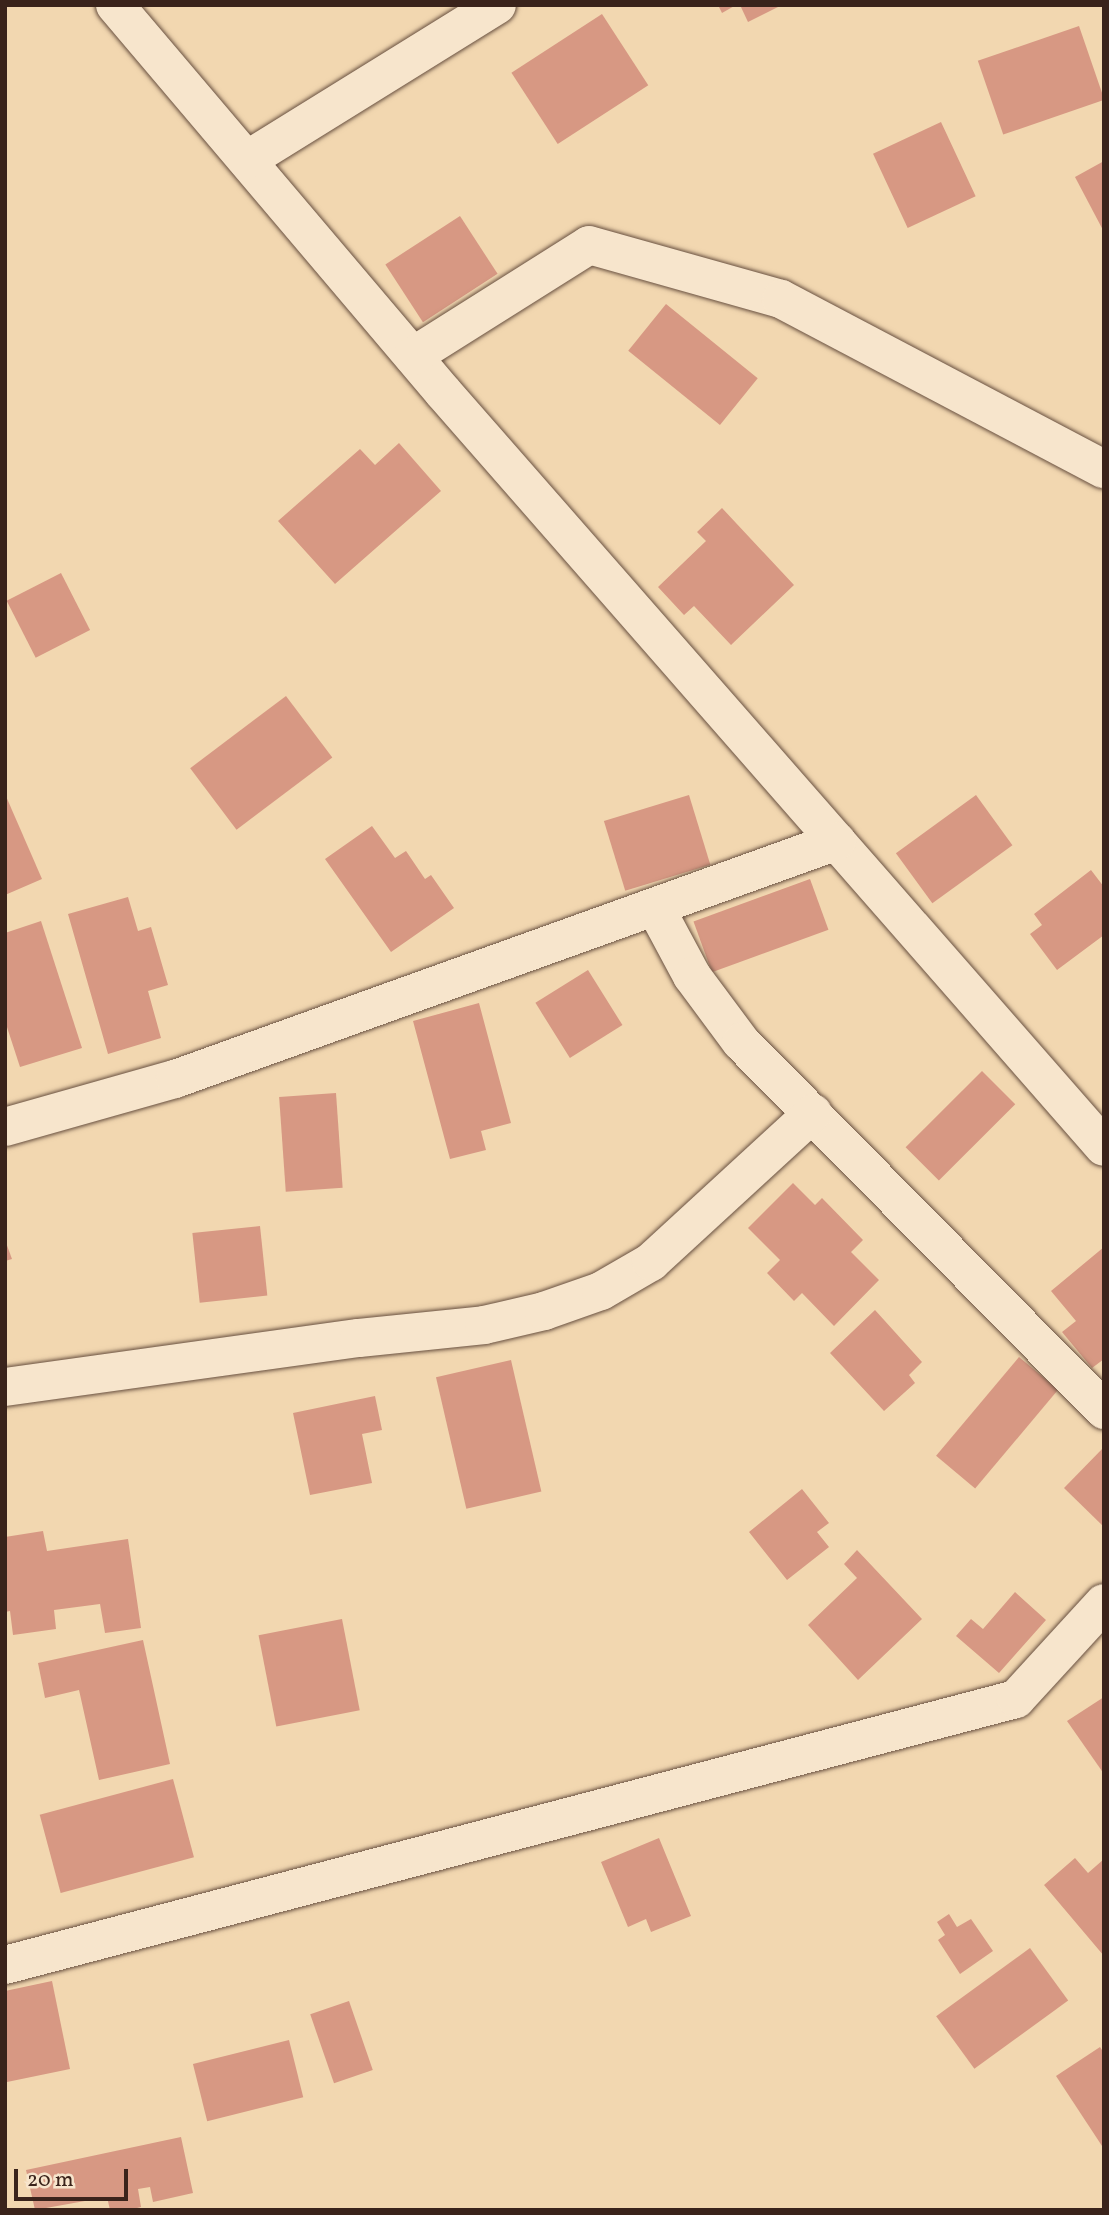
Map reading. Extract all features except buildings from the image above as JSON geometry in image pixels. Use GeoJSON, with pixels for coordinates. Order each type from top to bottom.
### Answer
{"type":"FeatureCollection","features":[{"type":"Feature","properties":{"kind":"street"},"geometry":{"type":"LineString","coordinates":[[115,5],[413,356],[1104,1147]]}},
{"type":"Feature","properties":{"kind":"street"},"geometry":{"type":"LineString","coordinates":[[247,160],[497,5]]}},
{"type":"Feature","properties":{"kind":"street"},"geometry":{"type":"LineString","coordinates":[[413,356],[589,245],[781,299],[1104,470]]}},
{"type":"Feature","properties":{"kind":"street"},"geometry":{"type":"LineString","coordinates":[[5,1127],[176,1079],[837,841]]}},
{"type":"Feature","properties":{"kind":"street"},"geometry":{"type":"LineString","coordinates":[[655,907],[692,976],[741,1042],[1104,1410]]}},
{"type":"Feature","properties":{"kind":"street"},"geometry":{"type":"LineString","coordinates":[[5,1387],[359,1338],[484,1325],[544,1311],[601,1291],[651,1262],[813,1113]]}},
{"type":"Feature","properties":{"kind":"street"},"geometry":{"type":"LineString","coordinates":[[5,1965],[1016,1699],[1104,1603]]}}]}
